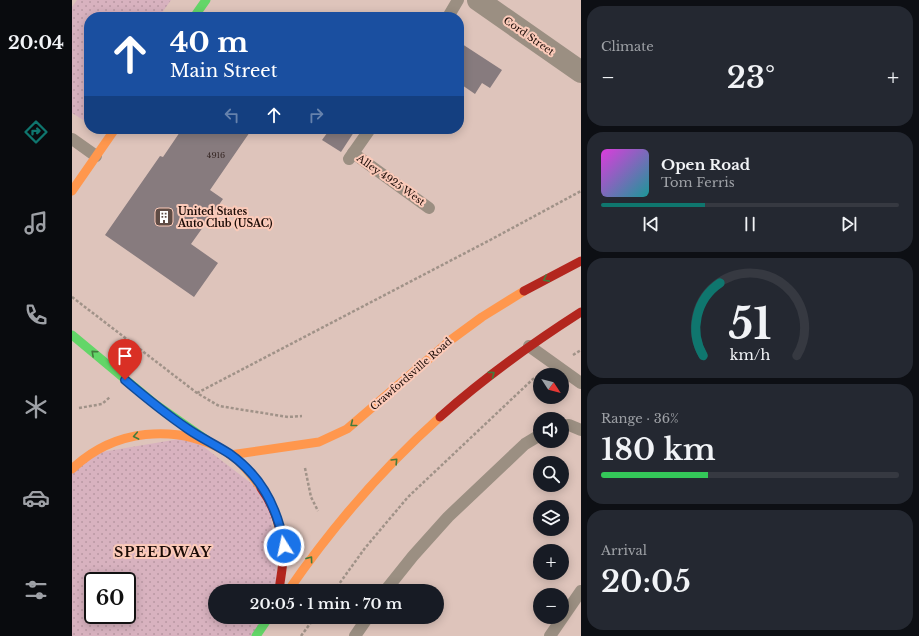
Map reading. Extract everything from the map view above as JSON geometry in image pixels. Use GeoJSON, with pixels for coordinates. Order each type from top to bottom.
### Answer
{"type":"FeatureCollection","features":[{"type":"Feature","properties":{"kind":"main road"},"geometry":{"type":"LineString","coordinates":[[198,12],[206,0]]}},
{"type":"Feature","properties":{"kind":"main road"},"geometry":{"type":"LineString","coordinates":[[72,191],[111,134]]}},
{"type":"Feature","properties":{"kind":"main road","name":"Crawfordsville Road"},"geometry":{"type":"LineString","coordinates":[[230,455],[319,442],[347,429],[446,344],[482,317],[515,296],[581,261]]}},
{"type":"Feature","properties":{"kind":"main road"},"geometry":{"type":"LineString","coordinates":[[293,584],[344,516],[410,445],[481,382],[529,346],[581,312]]}},
{"type":"Feature","properties":{"kind":"main road"},"geometry":{"type":"LineString","coordinates":[[72,335],[155,405],[230,455],[248,470],[260,483],[269,497],[281,529],[284,546],[284,563],[280,584]]}},
{"type":"Feature","properties":{"kind":"main road"},"geometry":{"type":"LineString","coordinates":[[72,469],[90,454],[106,445],[140,434],[175,434],[214,444]]}},
{"type":"Feature","properties":{"kind":"main road"},"geometry":{"type":"LineString","coordinates":[[256,636],[265,624]]}},
{"type":"Feature","properties":{"kind":"street","name":"Cord Street"},"geometry":{"type":"LineString","coordinates":[[478,0],[581,72]]}},
{"type":"Feature","properties":{"kind":"lane"},"geometry":{"type":"LineString","coordinates":[[451,12],[458,0]]}},
{"type":"Feature","properties":{"kind":"lane","name":"Alley 4925 West"},"geometry":{"type":"LineString","coordinates":[[366,134],[350,157],[429,208]]}},
{"type":"Feature","properties":{"kind":"lane"},"geometry":{"type":"LineString","coordinates":[[72,139],[96,156]]}},
{"type":"Feature","properties":{"kind":"lane"},"geometry":{"type":"LineString","coordinates":[[529,346],[581,383]]}},
{"type":"Feature","properties":{"kind":"lane"},"geometry":{"type":"LineString","coordinates":[[569,426],[581,430]]}},
{"type":"Feature","properties":{"kind":"lane"},"geometry":{"type":"LineString","coordinates":[[391,584],[413,556],[448,517],[525,444],[533,439]]}},
{"type":"Feature","properties":{"kind":"lane"},"geometry":{"type":"LineString","coordinates":[[550,636],[581,591]]}},
{"type":"Feature","properties":{"kind":"lane"},"geometry":{"type":"LineString","coordinates":[[355,636],[363,624]]}},
{"type":"Feature","properties":{"kind":"path"},"geometry":{"type":"LineString","coordinates":[[197,393],[581,190]]}},
{"type":"Feature","properties":{"kind":"path"},"geometry":{"type":"LineString","coordinates":[[72,296],[197,393],[219,406],[288,417],[302,416]]}},
{"type":"Feature","properties":{"kind":"path"},"geometry":{"type":"LineString","coordinates":[[339,584],[365,548],[408,497],[533,379],[581,350]]}},
{"type":"Feature","properties":{"kind":"path"},"geometry":{"type":"LineString","coordinates":[[79,408],[102,404],[114,394]]}},
{"type":"Feature","properties":{"kind":"path"},"geometry":{"type":"LineString","coordinates":[[305,463],[311,497],[318,510],[323,515]]}},
{"type":"Feature","properties":{"kind":"path"},"geometry":{"type":"LineString","coordinates":[[301,636],[310,624]]}},
{"type":"Feature","properties":{"kind":"shaded area"},"geometry":{"type":"Polygon","coordinates":[[[77,0],[171,0],[163,12],[84,12],[84,120],[72,113],[72,7],[77,0]]]}},
{"type":"Feature","properties":{"kind":"shaded area"},"geometry":{"type":"Polygon","coordinates":[[[191,437],[269,497],[278,584],[208,584],[208,624],[264,624],[256,636],[72,636],[72,469],[90,454],[191,437]]]}},
{"type":"Feature","properties":{"kind":"building"},"geometry":{"type":"Polygon","coordinates":[[[464,45],[502,70],[490,88],[482,83],[475,94],[464,86],[464,45]]]}},
{"type":"Feature","properties":{"kind":"building","name":"United States Auto Club (USAC)"},"geometry":{"type":"Polygon","coordinates":[[[179,134],[249,134],[210,190],[223,199],[191,244],[218,263],[194,297],[105,235],[160,156],[163,157],[179,134]]]}},
{"type":"Feature","properties":{"kind":"building"},"geometry":{"type":"Polygon","coordinates":[[[326,134],[353,134],[341,152],[322,140],[326,134]]]}},
{"type":"Feature","properties":{"kind":"traffic: fast"},"geometry":{"type":"LineString","coordinates":[[198,12],[206,0]]}},
{"type":"Feature","properties":{"kind":"traffic: fast"},"geometry":{"type":"LineString","coordinates":[[72,335],[155,404],[208,441]]}},
{"type":"Feature","properties":{"kind":"traffic: fast"},"geometry":{"type":"LineString","coordinates":[[256,636],[264,624]]}},
{"type":"Feature","properties":{"kind":"traffic: slow"},"geometry":{"type":"LineString","coordinates":[[72,191],[112,134]]}},
{"type":"Feature","properties":{"kind":"traffic: slow"},"geometry":{"type":"LineString","coordinates":[[230,455],[319,442],[347,429],[452,339],[482,317],[524,291]]}},
{"type":"Feature","properties":{"kind":"traffic: slow"},"geometry":{"type":"LineString","coordinates":[[293,584],[322,544],[378,478],[440,417]]}},
{"type":"Feature","properties":{"kind":"traffic: slow"},"geometry":{"type":"LineString","coordinates":[[72,469],[107,445],[126,438],[146,434],[186,436],[206,442],[225,451],[245,468],[261,488]]}},
{"type":"Feature","properties":{"kind":"traffic: jam"},"geometry":{"type":"LineString","coordinates":[[524,291],[581,261]]}},
{"type":"Feature","properties":{"kind":"traffic: jam"},"geometry":{"type":"LineString","coordinates":[[440,417],[508,362],[581,312]]}},
{"type":"Feature","properties":{"kind":"traffic: jam"},"geometry":{"type":"LineString","coordinates":[[261,488],[274,512],[282,539],[283,561],[280,584]]}},
{"type":"Feature","properties":{"kind":"place","name":"United States Auto Club (USAC)"},"geometry":{"type":"Point","coordinates":[164,217]}},
{"type":"Feature","properties":{"kind":"district","name":"SPEEDWAY"},"geometry":{"type":"Point","coordinates":[163,552]}},
{"type":"Feature","properties":{"kind":"route"},"geometry":{"type":"LineString","coordinates":[[125,380],[155,405],[230,455],[248,470],[260,483],[269,497],[281,529],[284,546]]}}]}
